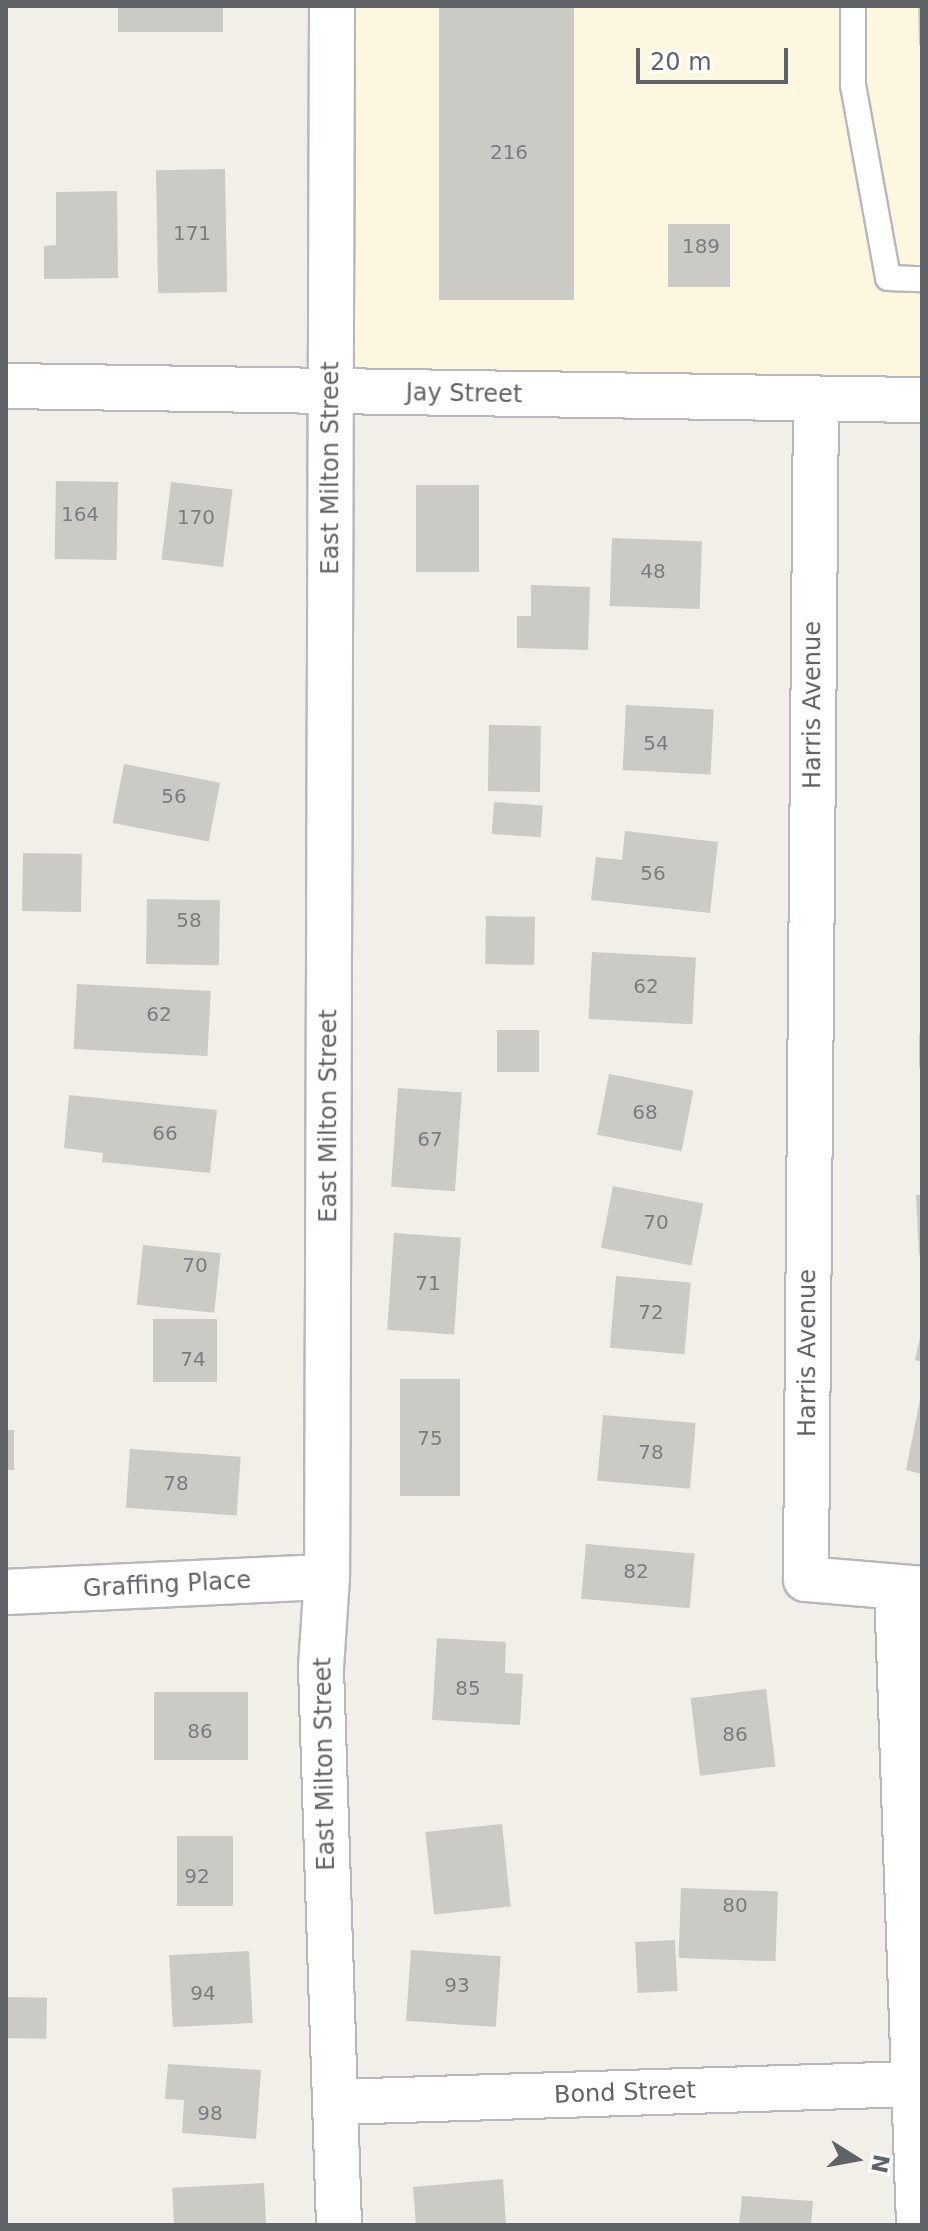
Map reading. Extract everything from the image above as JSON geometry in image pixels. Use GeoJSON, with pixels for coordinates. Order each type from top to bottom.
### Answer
{"type":"FeatureCollection","features":[{"type":"Feature","properties":{"kind":"street","name":"East Milton Street"},"geometry":{"type":"LineString","coordinates":[[332,6],[327,1577],[321,1668],[339,2225]]}},
{"type":"Feature","properties":{"kind":"street","name":"Jay Street"},"geometry":{"type":"LineString","coordinates":[[6,386],[922,400]]}},
{"type":"Feature","properties":{"kind":"street","name":"Harris Avenue"},"geometry":{"type":"LineString","coordinates":[[816,399],[806,1579],[909,1588],[919,2225]]}},
{"type":"Feature","properties":{"kind":"street","name":"Graffing Place"},"geometry":{"type":"LineString","coordinates":[[6,1592],[327,1577]]}},
{"type":"Feature","properties":{"kind":"street","name":"Bond Street"},"geometry":{"type":"LineString","coordinates":[[335,2102],[915,2084]]}},
{"type":"Feature","properties":{"kind":"lane"},"geometry":{"type":"LineString","coordinates":[[853,6],[853,85],[888,278],[922,279]]}},
{"type":"Feature","properties":{"kind":"shaded area"},"geometry":{"type":"Polygon","coordinates":[[[351,6],[922,6],[922,391],[351,391],[351,6]]]}},
{"type":"Feature","properties":{"kind":"building"},"geometry":{"type":"Polygon","coordinates":[[[118,6],[223,6],[223,32],[118,32],[118,6]]]}},
{"type":"Feature","properties":{"kind":"building"},"geometry":{"type":"Polygon","coordinates":[[[439,6],[574,6],[574,300],[439,300],[439,6]]]}},
{"type":"Feature","properties":{"kind":"building"},"geometry":{"type":"Polygon","coordinates":[[[918,6],[922,6],[922,45],[919,45],[918,6]]]}},
{"type":"Feature","properties":{"kind":"building"},"geometry":{"type":"Polygon","coordinates":[[[225,169],[227,292],[158,293],[156,170],[225,169]]]}},
{"type":"Feature","properties":{"kind":"building"},"geometry":{"type":"Polygon","coordinates":[[[117,191],[118,278],[44,279],[44,246],[56,245],[56,192],[117,191]]]}},
{"type":"Feature","properties":{"kind":"building"},"geometry":{"type":"Polygon","coordinates":[[[668,224],[730,224],[730,287],[668,287],[668,224]]]}},
{"type":"Feature","properties":{"kind":"building"},"geometry":{"type":"Polygon","coordinates":[[[56,481],[118,482],[117,560],[55,559],[56,481]]]}},
{"type":"Feature","properties":{"kind":"building"},"geometry":{"type":"Polygon","coordinates":[[[171,482],[233,490],[223,567],[161,559],[171,482]]]}},
{"type":"Feature","properties":{"kind":"building"},"geometry":{"type":"Polygon","coordinates":[[[416,485],[479,485],[479,572],[416,572],[416,485]]]}},
{"type":"Feature","properties":{"kind":"building"},"geometry":{"type":"Polygon","coordinates":[[[612,538],[702,541],[700,609],[610,606],[612,538]]]}},
{"type":"Feature","properties":{"kind":"building"},"geometry":{"type":"Polygon","coordinates":[[[531,585],[590,587],[588,650],[517,648],[517,616],[531,616],[531,585]]]}},
{"type":"Feature","properties":{"kind":"building"},"geometry":{"type":"Polygon","coordinates":[[[626,705],[714,710],[710,775],[623,770],[626,705]]]}},
{"type":"Feature","properties":{"kind":"building"},"geometry":{"type":"Polygon","coordinates":[[[489,725],[541,726],[540,792],[488,791],[489,725]]]}},
{"type":"Feature","properties":{"kind":"building"},"geometry":{"type":"Polygon","coordinates":[[[124,764],[220,783],[209,842],[113,823],[124,764]]]}},
{"type":"Feature","properties":{"kind":"building"},"geometry":{"type":"Polygon","coordinates":[[[494,802],[543,805],[541,837],[492,834],[494,802]]]}},
{"type":"Feature","properties":{"kind":"building"},"geometry":{"type":"Polygon","coordinates":[[[625,831],[718,842],[710,913],[591,900],[596,857],[622,860],[625,831]]]}},
{"type":"Feature","properties":{"kind":"building"},"geometry":{"type":"Polygon","coordinates":[[[23,853],[82,854],[81,912],[22,911],[23,853]]]}},
{"type":"Feature","properties":{"kind":"building"},"geometry":{"type":"Polygon","coordinates":[[[147,899],[220,900],[219,965],[146,964],[147,899]]]}},
{"type":"Feature","properties":{"kind":"building"},"geometry":{"type":"Polygon","coordinates":[[[486,916],[535,917],[534,965],[485,964],[486,916]]]}},
{"type":"Feature","properties":{"kind":"building"},"geometry":{"type":"Polygon","coordinates":[[[592,952],[696,957],[692,1024],[588,1019],[592,952]]]}},
{"type":"Feature","properties":{"kind":"building"},"geometry":{"type":"Polygon","coordinates":[[[77,984],[211,991],[207,1056],[74,1049],[77,984]]]}},
{"type":"Feature","properties":{"kind":"building"},"geometry":{"type":"Polygon","coordinates":[[[497,1030],[539,1030],[539,1072],[497,1072],[497,1030]]]}},
{"type":"Feature","properties":{"kind":"building"},"geometry":{"type":"Polygon","coordinates":[[[919,1034],[922,1034],[922,1068],[919,1068],[919,1034]]]}},
{"type":"Feature","properties":{"kind":"building"},"geometry":{"type":"Polygon","coordinates":[[[609,1074],[693,1090],[682,1151],[597,1135],[609,1074]]]}},
{"type":"Feature","properties":{"kind":"building"},"geometry":{"type":"Polygon","coordinates":[[[398,1088],[462,1092],[455,1191],[391,1187],[398,1088]]]}},
{"type":"Feature","properties":{"kind":"building"},"geometry":{"type":"Polygon","coordinates":[[[69,1095],[217,1110],[210,1173],[102,1162],[103,1153],[64,1148],[69,1095]]]}},
{"type":"Feature","properties":{"kind":"building"},"geometry":{"type":"Polygon","coordinates":[[[613,1186],[703,1204],[691,1265],[601,1248],[613,1186]]]}},
{"type":"Feature","properties":{"kind":"building"},"geometry":{"type":"Polygon","coordinates":[[[916,1195],[922,1195],[922,1255],[919,1255],[916,1195]]]}},
{"type":"Feature","properties":{"kind":"building"},"geometry":{"type":"Polygon","coordinates":[[[394,1233],[461,1238],[454,1334],[387,1330],[394,1233]]]}},
{"type":"Feature","properties":{"kind":"building"},"geometry":{"type":"Polygon","coordinates":[[[143,1245],[221,1253],[214,1313],[137,1305],[143,1245]]]}},
{"type":"Feature","properties":{"kind":"building"},"geometry":{"type":"Polygon","coordinates":[[[616,1276],[691,1283],[684,1354],[610,1348],[616,1276]]]}},
{"type":"Feature","properties":{"kind":"building"},"geometry":{"type":"Polygon","coordinates":[[[153,1319],[217,1319],[217,1382],[153,1382],[153,1319]]]}},
{"type":"Feature","properties":{"kind":"building"},"geometry":{"type":"Polygon","coordinates":[[[922,1333],[922,1362],[915,1360],[922,1333]]]}},
{"type":"Feature","properties":{"kind":"building"},"geometry":{"type":"Polygon","coordinates":[[[400,1379],[460,1379],[460,1496],[400,1496],[400,1379]]]}},
{"type":"Feature","properties":{"kind":"building"},"geometry":{"type":"Polygon","coordinates":[[[922,1395],[922,1474],[906,1470],[922,1395]]]}},
{"type":"Feature","properties":{"kind":"building"},"geometry":{"type":"Polygon","coordinates":[[[603,1415],[696,1423],[690,1489],[597,1481],[603,1415]]]}},
{"type":"Feature","properties":{"kind":"building"},"geometry":{"type":"Polygon","coordinates":[[[6,1430],[14,1430],[14,1470],[6,1470],[6,1430]]]}},
{"type":"Feature","properties":{"kind":"building"},"geometry":{"type":"Polygon","coordinates":[[[130,1449],[241,1457],[237,1516],[126,1508],[130,1449]]]}},
{"type":"Feature","properties":{"kind":"building"},"geometry":{"type":"Polygon","coordinates":[[[586,1544],[695,1553],[690,1608],[581,1599],[586,1544]]]}},
{"type":"Feature","properties":{"kind":"building"},"geometry":{"type":"Polygon","coordinates":[[[437,1638],[506,1642],[505,1673],[523,1674],[520,1725],[432,1720],[437,1638]]]}},
{"type":"Feature","properties":{"kind":"building"},"geometry":{"type":"Polygon","coordinates":[[[766,1689],[776,1766],[700,1776],[691,1698],[766,1689]]]}},
{"type":"Feature","properties":{"kind":"building"},"geometry":{"type":"Polygon","coordinates":[[[154,1692],[248,1692],[248,1760],[154,1760],[154,1692]]]}},
{"type":"Feature","properties":{"kind":"building"},"geometry":{"type":"Polygon","coordinates":[[[502,1824],[511,1907],[434,1915],[425,1832],[502,1824]]]}},
{"type":"Feature","properties":{"kind":"building"},"geometry":{"type":"Polygon","coordinates":[[[177,1836],[233,1836],[233,1906],[177,1906],[177,1836]]]}},
{"type":"Feature","properties":{"kind":"building"},"geometry":{"type":"Polygon","coordinates":[[[681,1888],[778,1891],[775,1961],[679,1958],[681,1888]]]}},
{"type":"Feature","properties":{"kind":"building"},"geometry":{"type":"Polygon","coordinates":[[[675,1940],[678,1991],[638,1993],[635,1942],[675,1940]]]}},
{"type":"Feature","properties":{"kind":"building"},"geometry":{"type":"Polygon","coordinates":[[[411,1950],[501,1956],[496,2027],[406,2021],[411,1950]]]}},
{"type":"Feature","properties":{"kind":"building"},"geometry":{"type":"Polygon","coordinates":[[[249,1951],[253,2023],[173,2027],[169,1955],[249,1951]]]}},
{"type":"Feature","properties":{"kind":"building"},"geometry":{"type":"Polygon","coordinates":[[[6,1997],[47,1998],[46,2039],[6,2038],[6,1997]]]}},
{"type":"Feature","properties":{"kind":"building"},"geometry":{"type":"Polygon","coordinates":[[[168,2064],[261,2070],[256,2139],[182,2133],[184,2100],[165,2099],[168,2064]]]}},
{"type":"Feature","properties":{"kind":"building"},"geometry":{"type":"Polygon","coordinates":[[[503,2179],[506,2225],[416,2225],[413,2187],[503,2179]]]}},
{"type":"Feature","properties":{"kind":"building"},"geometry":{"type":"Polygon","coordinates":[[[264,2183],[266,2225],[174,2225],[172,2188],[264,2183]]]}},
{"type":"Feature","properties":{"kind":"building"},"geometry":{"type":"Polygon","coordinates":[[[742,2196],[813,2201],[811,2225],[739,2225],[742,2196]]]}}]}
